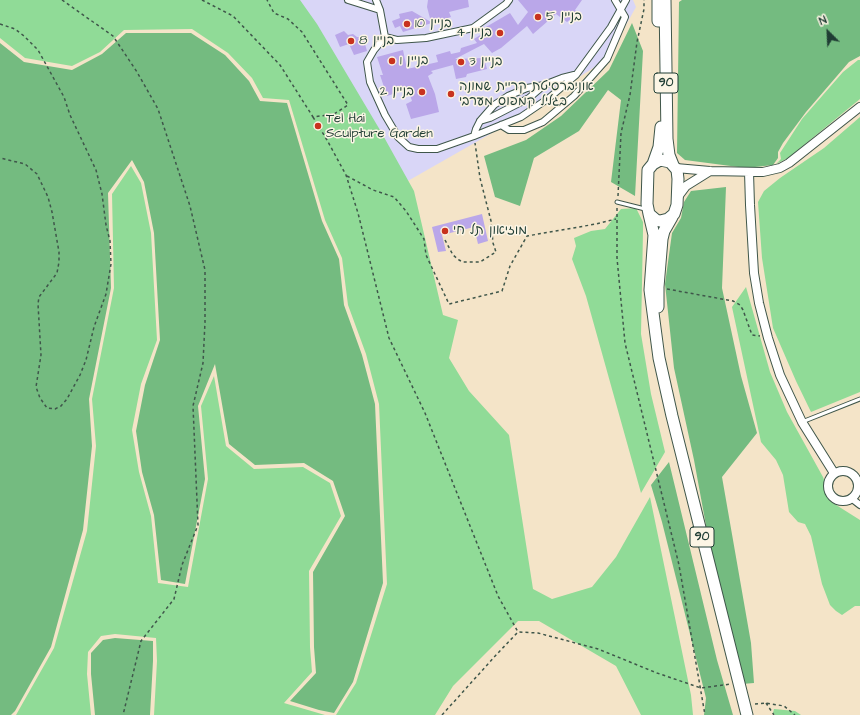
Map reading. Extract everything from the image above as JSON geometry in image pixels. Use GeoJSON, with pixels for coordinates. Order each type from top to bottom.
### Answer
{"type":"FeatureCollection","features":[{"type":"Feature","properties":{"kind":"highway","name":"90"},"geometry":{"type":"LineString","coordinates":[[658,0],[661,128],[659,147],[648,174],[649,212],[654,235],[650,290],[659,358],[672,416],[746,710]]}},
{"type":"Feature","properties":{"kind":"highway","name":"90"},"geometry":{"type":"LineString","coordinates":[[659,358],[658,287],[662,238],[664,231],[676,210],[678,174],[669,154],[667,139],[665,0]]}},
{"type":"Feature","properties":{"kind":"highway"},"geometry":{"type":"LineString","coordinates":[[653,164],[663,160],[670,162],[675,167]]}},
{"type":"Feature","properties":{"kind":"highway"},"geometry":{"type":"LineString","coordinates":[[649,212],[656,220],[660,221],[672,217]]}},
{"type":"Feature","properties":{"kind":"street"},"geometry":{"type":"LineString","coordinates":[[348,0],[380,10]]}},
{"type":"Feature","properties":{"kind":"street"},"geometry":{"type":"LineString","coordinates":[[376,0],[380,10],[385,37]]}},
{"type":"Feature","properties":{"kind":"street"},"geometry":{"type":"LineString","coordinates":[[385,37],[397,40],[426,38],[473,28],[506,4],[509,0]]}},
{"type":"Feature","properties":{"kind":"street"},"geometry":{"type":"LineString","coordinates":[[500,125],[509,130],[524,130],[543,122],[574,96],[607,59],[625,17],[615,0]]}},
{"type":"Feature","properties":{"kind":"street"},"geometry":{"type":"LineString","coordinates":[[385,37],[374,50],[367,62],[370,82],[385,115],[398,137],[409,148],[437,149],[521,117],[549,98],[576,75],[611,27],[626,0]]}},
{"type":"Feature","properties":{"kind":"street"},"geometry":{"type":"LineString","coordinates":[[474,136],[480,121],[494,105],[508,96],[527,88],[576,75]]}},
{"type":"Feature","properties":{"kind":"street"},"geometry":{"type":"LineString","coordinates":[[480,121],[490,118],[529,98],[544,84]]}},
{"type":"Feature","properties":{"kind":"street"},"geometry":{"type":"LineString","coordinates":[[675,167],[710,171],[771,171],[789,163],[860,107]]}},
{"type":"Feature","properties":{"kind":"street"},"geometry":{"type":"LineString","coordinates":[[677,198],[686,186],[710,171]]}},
{"type":"Feature","properties":{"kind":"street"},"geometry":{"type":"LineString","coordinates":[[749,172],[754,273],[768,338],[780,375],[802,422],[834,473]]}},
{"type":"Feature","properties":{"kind":"street"},"geometry":{"type":"LineString","coordinates":[[847,471],[858,479],[857,490],[851,498],[847,500],[839,500],[829,493],[829,480],[834,473],[847,471]]}},
{"type":"Feature","properties":{"kind":"street"},"geometry":{"type":"LineString","coordinates":[[851,498],[860,505]]}},
{"type":"Feature","properties":{"kind":"lane"},"geometry":{"type":"LineString","coordinates":[[617,202],[649,212]]}},
{"type":"Feature","properties":{"kind":"lane"},"geometry":{"type":"LineString","coordinates":[[802,422],[860,399]]}},
{"type":"Feature","properties":{"kind":"path"},"geometry":{"type":"LineString","coordinates":[[62,0],[113,36],[137,72],[158,109],[190,206],[204,270],[205,322],[203,363],[193,406],[198,525],[182,564],[174,599],[141,641],[123,715]]}},
{"type":"Feature","properties":{"kind":"path"},"geometry":{"type":"LineString","coordinates":[[202,0],[233,16],[280,65],[327,140],[346,175],[358,213],[389,338],[425,413],[498,596],[518,632]]}},
{"type":"Feature","properties":{"kind":"path"},"geometry":{"type":"LineString","coordinates":[[267,0],[274,13],[288,19],[302,32],[348,105],[334,114],[313,117]]}},
{"type":"Feature","properties":{"kind":"path"},"geometry":{"type":"LineString","coordinates":[[644,0],[644,9],[637,42],[630,95],[621,133],[616,219],[617,258],[625,343],[679,565],[705,715]]}},
{"type":"Feature","properties":{"kind":"path"},"geometry":{"type":"LineString","coordinates":[[0,24],[15,29],[38,50],[64,97],[70,115],[96,170],[102,194],[106,225],[110,241],[111,264],[106,294],[94,327],[86,360],[67,399],[61,406],[55,409],[47,408],[40,398],[36,386],[40,355],[39,297],[57,273],[59,262],[59,252],[52,212],[48,197],[37,174],[25,164],[0,158]]}},
{"type":"Feature","properties":{"kind":"path"},"geometry":{"type":"LineString","coordinates":[[445,240],[453,255],[463,262],[480,262],[496,252],[493,243],[491,221],[480,178],[474,136]]}},
{"type":"Feature","properties":{"kind":"path"},"geometry":{"type":"LineString","coordinates":[[346,175],[373,190],[394,197],[406,211],[424,239],[426,255],[449,304],[502,291],[510,266],[527,236],[558,232],[616,219]]}},
{"type":"Feature","properties":{"kind":"path"},"geometry":{"type":"LineString","coordinates":[[658,287],[733,301],[740,305],[743,310],[752,335],[768,338]]}},
{"type":"Feature","properties":{"kind":"path"},"geometry":{"type":"LineString","coordinates":[[442,715],[518,632],[538,633],[598,648],[657,673],[701,688],[738,683]]}},
{"type":"Feature","properties":{"kind":"path"},"geometry":{"type":"LineString","coordinates":[[746,710],[766,704],[784,706],[795,715]]}},
{"type":"Feature","properties":{"kind":"path"},"geometry":{"type":"LineString","coordinates":[[766,704],[774,715]]}},
{"type":"Feature","properties":{"kind":"shaded area","name":"אוניברסיטת קריית שמונה בגליל קמפוס מערבי"},"geometry":{"type":"Polygon","coordinates":[[[296,0],[633,0],[636,7],[607,59],[499,129],[399,186],[296,0]]]}},
{"type":"Feature","properties":{"kind":"green space"},"geometry":{"type":"Polygon","coordinates":[[[0,0],[300,0],[317,24],[380,130],[414,191],[443,315],[458,320],[449,358],[469,391],[509,435],[533,589],[552,599],[592,587],[616,557],[650,497],[691,695],[693,715],[641,715],[616,666],[539,621],[518,621],[453,686],[435,715],[336,715],[356,683],[387,584],[379,404],[366,354],[348,305],[342,258],[325,220],[289,100],[263,98],[252,78],[228,53],[192,29],[124,30],[100,52],[72,66],[25,58],[0,38],[0,0]]]}},
{"type":"Feature","properties":{"kind":"green space"},"geometry":{"type":"Polygon","coordinates":[[[682,0],[860,0],[860,56],[849,62],[806,112],[783,143],[778,152],[778,158],[773,165],[746,168],[685,160],[677,153],[679,2],[682,0]]]}},
{"type":"Feature","properties":{"kind":"green space"},"geometry":{"type":"Polygon","coordinates":[[[632,23],[643,51],[635,196],[611,182],[621,100],[608,90],[579,131],[534,158],[520,206],[495,197],[484,156],[526,140],[561,116],[609,70],[632,23]]]}},
{"type":"Feature","properties":{"kind":"green space"},"geometry":{"type":"Polygon","coordinates":[[[126,33],[191,33],[225,55],[249,81],[260,101],[287,103],[322,221],[339,259],[344,305],[362,355],[375,404],[383,583],[353,682],[334,713],[290,701],[316,673],[314,647],[313,572],[345,516],[333,481],[304,463],[255,465],[229,444],[215,364],[198,406],[205,479],[185,584],[161,580],[154,515],[142,472],[136,431],[145,385],[160,340],[154,233],[144,182],[132,160],[108,193],[111,288],[89,399],[92,446],[83,530],[51,647],[15,711],[11,715],[0,715],[0,43],[24,62],[72,70],[102,54],[126,33]]]}},
{"type":"Feature","properties":{"kind":"green space"},"geometry":{"type":"Polygon","coordinates":[[[860,60],[860,99],[788,158],[776,164],[781,159],[780,153],[802,119],[843,72],[860,60]]]}},
{"type":"Feature","properties":{"kind":"green space"},"geometry":{"type":"Polygon","coordinates":[[[860,117],[860,392],[811,412],[773,328],[762,258],[758,202],[764,191],[780,178],[824,148],[860,117]]]}},
{"type":"Feature","properties":{"kind":"green space"},"geometry":{"type":"Polygon","coordinates":[[[131,166],[141,183],[151,233],[157,340],[141,384],[132,430],[139,472],[151,516],[158,583],[188,587],[208,479],[201,406],[214,376],[226,446],[254,469],[303,467],[330,483],[341,516],[309,571],[310,647],[312,672],[284,703],[325,715],[154,715],[157,661],[156,638],[115,634],[101,636],[88,652],[87,674],[91,715],[16,715],[54,648],[87,531],[96,446],[92,399],[114,288],[112,194],[131,166]]]}},
{"type":"Feature","properties":{"kind":"green space"},"geometry":{"type":"Polygon","coordinates":[[[726,187],[722,288],[741,376],[757,433],[722,477],[751,643],[754,683],[742,684],[714,569],[694,460],[674,368],[665,284],[672,233],[681,218],[684,202],[691,191],[726,187]]]}},
{"type":"Feature","properties":{"kind":"green space"},"geometry":{"type":"Polygon","coordinates":[[[636,208],[643,222],[641,334],[651,394],[665,452],[641,493],[586,296],[572,259],[576,246],[574,238],[591,231],[605,229],[621,209],[636,208]]]}},
{"type":"Feature","properties":{"kind":"green space"},"geometry":{"type":"Polygon","coordinates":[[[746,287],[770,372],[787,412],[823,477],[833,503],[860,520],[860,606],[855,606],[842,615],[830,605],[822,584],[811,536],[805,524],[798,522],[789,512],[783,475],[776,460],[761,442],[732,307],[746,287]]]}},
{"type":"Feature","properties":{"kind":"green space"},"geometry":{"type":"Polygon","coordinates":[[[669,462],[717,660],[733,715],[704,715],[706,698],[662,522],[651,485],[669,462]]]}},
{"type":"Feature","properties":{"kind":"green space"},"geometry":{"type":"Polygon","coordinates":[[[115,638],[153,641],[150,715],[95,715],[91,674],[91,653],[103,640],[115,638]]]}},
{"type":"Feature","properties":{"kind":"green space"},"geometry":{"type":"Polygon","coordinates":[[[774,709],[795,711],[801,715],[775,715],[773,713],[774,709]]]}},
{"type":"Feature","properties":{"kind":"building"},"geometry":{"type":"Polygon","coordinates":[[[428,0],[468,0],[469,7],[449,12],[451,17],[403,32],[400,26],[395,28],[392,21],[400,18],[399,14],[412,11],[431,22],[427,7],[428,0]]]}},
{"type":"Feature","properties":{"kind":"building"},"geometry":{"type":"Polygon","coordinates":[[[518,0],[582,0],[575,10],[578,13],[567,22],[556,14],[533,34],[527,26],[501,48],[492,53],[484,44],[455,59],[484,58],[487,69],[467,74],[466,77],[456,79],[453,65],[431,71],[433,73],[428,76],[435,94],[439,112],[411,119],[406,104],[412,101],[408,89],[387,96],[380,75],[383,75],[377,57],[403,50],[407,69],[438,62],[436,55],[450,51],[451,54],[460,52],[461,48],[477,43],[474,39],[488,30],[486,27],[510,13],[518,25],[528,12],[518,0]]]}},
{"type":"Feature","properties":{"kind":"building","name":"בניין 8"},"geometry":{"type":"Polygon","coordinates":[[[344,31],[348,35],[353,34],[357,37],[363,37],[367,51],[354,55],[349,44],[340,47],[335,35],[344,31]]]}},
{"type":"Feature","properties":{"kind":"building","name":"מוזיאון תל חי"},"geometry":{"type":"Polygon","coordinates":[[[482,214],[488,241],[478,244],[474,227],[442,235],[446,251],[438,252],[432,227],[482,214]]]}},
{"type":"Feature","properties":{"kind":"place","name":"בניין 5"},"geometry":{"type":"Point","coordinates":[538,17]}},
{"type":"Feature","properties":{"kind":"place","name":"בניין 10"},"geometry":{"type":"Point","coordinates":[407,24]}},
{"type":"Feature","properties":{"kind":"place","name":"בניין 4"},"geometry":{"type":"Point","coordinates":[500,33]}},
{"type":"Feature","properties":{"kind":"place","name":"בניין 8"},"geometry":{"type":"Point","coordinates":[351,41]}},
{"type":"Feature","properties":{"kind":"place","name":"בניין 1"},"geometry":{"type":"Point","coordinates":[392,61]}},
{"type":"Feature","properties":{"kind":"place","name":"בניין 3"},"geometry":{"type":"Point","coordinates":[461,62]}},
{"type":"Feature","properties":{"kind":"place","name":"בניין 2"},"geometry":{"type":"Point","coordinates":[422,92]}},
{"type":"Feature","properties":{"kind":"place","name":"אוניברסיטת קריית שמונה בגליל קמפוס מערבי"},"geometry":{"type":"Point","coordinates":[451,94]}},
{"type":"Feature","properties":{"kind":"place","name":"Tel Hai Sculpture Garden"},"geometry":{"type":"Point","coordinates":[318,126]}},
{"type":"Feature","properties":{"kind":"place","name":"מוזיאון תל חי"},"geometry":{"type":"Point","coordinates":[445,231]}}]}
